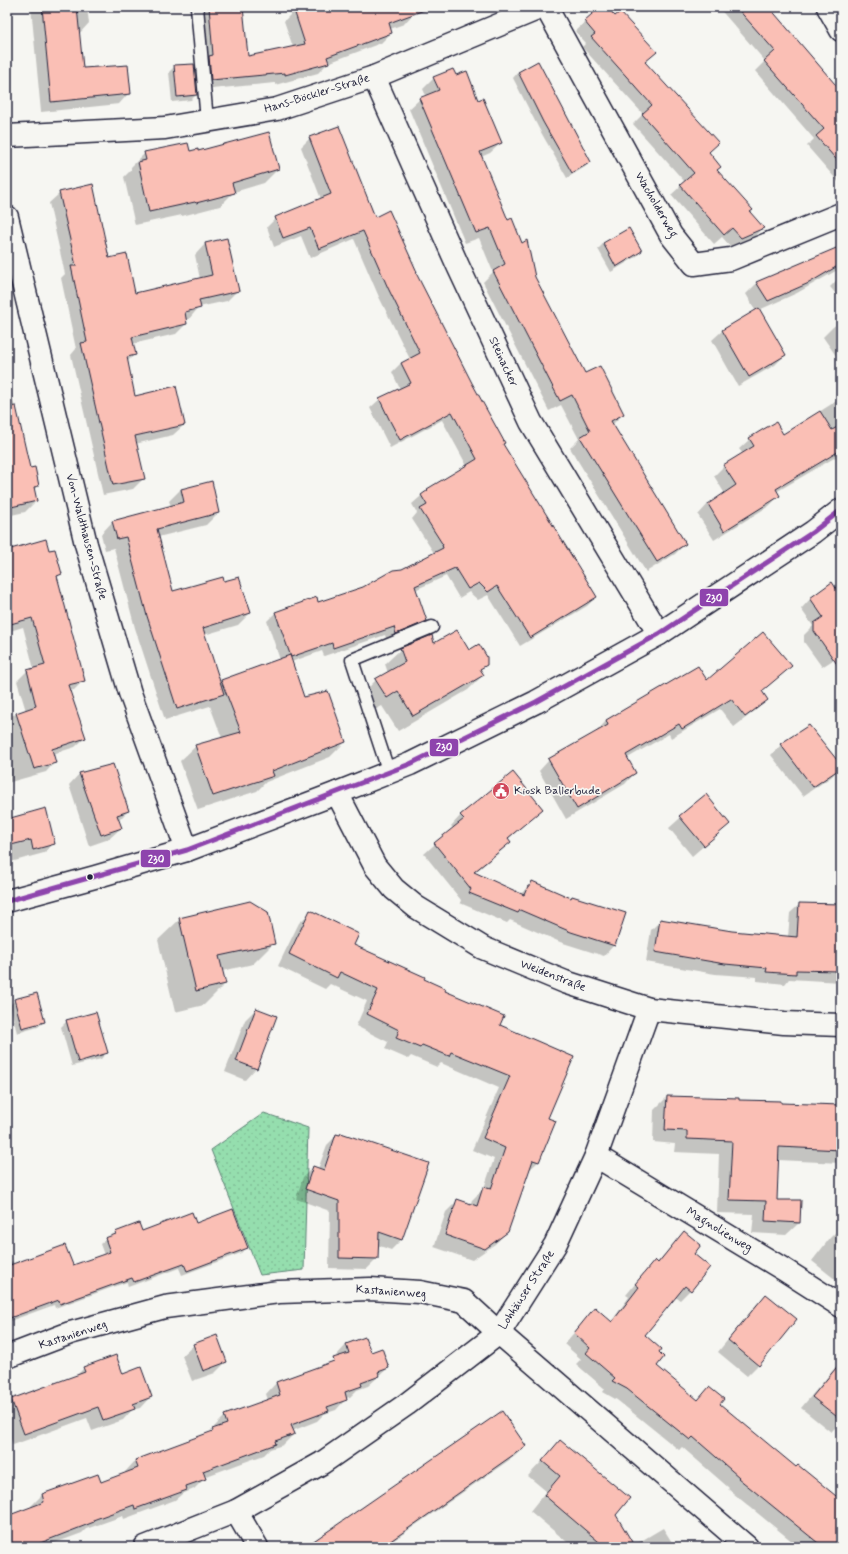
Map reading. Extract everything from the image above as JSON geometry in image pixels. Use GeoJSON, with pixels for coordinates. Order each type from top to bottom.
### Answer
{"type":"FeatureCollection","features":[{"type":"Feature","properties":{"kind":"street","name":"Hans-Böckler-Straße"},"geometry":{"type":"LineString","coordinates":[[7,136],[165,128],[277,109],[374,77],[542,7]]}},
{"type":"Feature","properties":{"kind":"street","name":"Wacholderweg"},"geometry":{"type":"LineString","coordinates":[[546,7],[671,235],[694,264],[731,259],[841,214]]}},
{"type":"Feature","properties":{"kind":"street"},"geometry":{"type":"LineString","coordinates":[[828,7],[841,30]]}},
{"type":"Feature","properties":{"kind":"street","name":"Steinacker"},"geometry":{"type":"LineString","coordinates":[[374,77],[458,266],[531,422],[659,634]]}},
{"type":"Feature","properties":{"kind":"street","name":"Von-Waldthausen-Straße"},"geometry":{"type":"LineString","coordinates":[[7,217],[86,544],[130,693],[186,850]]}},
{"type":"Feature","properties":{"kind":"street"},"geometry":{"type":"LineString","coordinates":[[7,901],[186,850],[389,773],[536,702],[659,634],[813,532],[841,510]]}},
{"type":"Feature","properties":{"kind":"street","name":"Weidenstraße"},"geometry":{"type":"LineString","coordinates":[[337,793],[375,866],[394,889],[416,908],[483,948],[565,982],[649,1009],[784,1023],[841,1025]]}},
{"type":"Feature","properties":{"kind":"street","name":"Lohhäuser Straße"},"geometry":{"type":"LineString","coordinates":[[649,1009],[596,1156],[556,1245],[499,1332],[747,1547]]}},
{"type":"Feature","properties":{"kind":"street","name":"Magnolienweg"},"geometry":{"type":"LineString","coordinates":[[596,1156],[783,1269],[841,1306]]}},
{"type":"Feature","properties":{"kind":"street","name":"Kastanienweg"},"geometry":{"type":"LineString","coordinates":[[7,1358],[70,1333],[165,1307],[279,1292],[370,1289],[420,1292],[464,1301],[499,1332]]}},
{"type":"Feature","properties":{"kind":"street"},"geometry":{"type":"LineString","coordinates":[[145,1547],[236,1511],[322,1464],[408,1404],[499,1332]]}},
{"type":"Feature","properties":{"kind":"street"},"geometry":{"type":"LineString","coordinates":[[236,1511],[256,1547]]}},
{"type":"Feature","properties":{"kind":"lane"},"geometry":{"type":"LineString","coordinates":[[197,7],[207,121]]}},
{"type":"Feature","properties":{"kind":"lane"},"geometry":{"type":"LineString","coordinates":[[389,773],[352,660],[432,627]]}},
{"type":"Feature","properties":{"kind":"green space"},"geometry":{"type":"Polygon","coordinates":[[[264,1113],[308,1128],[304,1270],[260,1275],[211,1150],[264,1113]]]}},
{"type":"Feature","properties":{"kind":"building"},"geometry":{"type":"Polygon","coordinates":[[[42,7],[77,7],[83,68],[128,65],[131,94],[51,102],[42,7]]]}},
{"type":"Feature","properties":{"kind":"building"},"geometry":{"type":"Polygon","coordinates":[[[209,7],[243,7],[248,56],[305,44],[293,7],[427,7],[427,9],[389,23],[392,33],[327,57],[329,63],[285,75],[285,73],[211,80],[209,56],[213,55],[209,7]]]}},
{"type":"Feature","properties":{"kind":"building"},"geometry":{"type":"Polygon","coordinates":[[[600,7],[607,7],[615,16],[620,12],[657,52],[645,62],[719,143],[709,152],[721,167],[717,170],[753,210],[750,212],[764,228],[741,238],[732,228],[724,235],[680,185],[694,173],[642,114],[652,105],[591,37],[595,34],[584,21],[600,7]]]}},
{"type":"Feature","properties":{"kind":"building"},"geometry":{"type":"Polygon","coordinates":[[[736,7],[769,7],[841,91],[841,165],[816,136],[824,129],[764,61],[775,51],[736,7]]]}},
{"type":"Feature","properties":{"kind":"building"},"geometry":{"type":"Polygon","coordinates":[[[538,61],[591,162],[572,173],[543,122],[518,72],[538,61]]]}},
{"type":"Feature","properties":{"kind":"building"},"geometry":{"type":"Polygon","coordinates":[[[194,64],[197,95],[177,97],[174,65],[194,64]]]}},
{"type":"Feature","properties":{"kind":"building"},"geometry":{"type":"Polygon","coordinates":[[[453,69],[456,75],[467,71],[478,100],[483,98],[502,143],[480,152],[508,220],[512,218],[522,243],[527,240],[535,277],[585,373],[600,366],[624,414],[611,421],[686,544],[657,562],[580,437],[590,431],[572,395],[560,401],[493,271],[505,264],[490,228],[476,233],[419,98],[439,90],[433,77],[453,69]]]}},
{"type":"Feature","properties":{"kind":"building"},"geometry":{"type":"Polygon","coordinates":[[[339,126],[375,217],[389,210],[417,272],[416,273],[472,383],[505,443],[503,444],[597,597],[530,638],[497,586],[488,592],[479,583],[468,589],[455,568],[415,586],[427,621],[396,634],[394,627],[333,648],[332,643],[291,657],[275,612],[317,597],[318,602],[363,587],[393,570],[402,569],[443,548],[443,545],[420,509],[427,505],[421,495],[428,490],[427,489],[477,459],[452,412],[400,440],[390,421],[379,398],[411,383],[401,363],[420,353],[388,288],[363,231],[319,249],[310,228],[283,238],[275,217],[331,194],[309,137],[339,126]]]}},
{"type":"Feature","properties":{"kind":"building"},"geometry":{"type":"Polygon","coordinates":[[[269,132],[279,169],[232,183],[235,193],[196,203],[149,212],[138,162],[146,160],[144,152],[188,143],[190,151],[198,149],[198,151],[269,132]]]}},
{"type":"Feature","properties":{"kind":"building"},"geometry":{"type":"Polygon","coordinates":[[[93,184],[109,258],[127,254],[135,293],[212,275],[205,243],[227,238],[239,291],[199,300],[201,308],[185,312],[187,324],[132,337],[136,355],[127,357],[135,396],[176,386],[185,425],[135,436],[145,479],[113,485],[81,343],[87,342],[71,266],[76,266],[59,192],[93,184]]]}},
{"type":"Feature","properties":{"kind":"building"},"geometry":{"type":"Polygon","coordinates":[[[629,228],[642,251],[616,267],[603,243],[629,228]]]}},
{"type":"Feature","properties":{"kind":"building"},"geometry":{"type":"Polygon","coordinates":[[[841,246],[841,264],[809,283],[768,301],[756,282],[841,246]]]}},
{"type":"Feature","properties":{"kind":"building"},"geometry":{"type":"Polygon","coordinates":[[[759,308],[786,355],[749,377],[722,330],[759,308]]]}},
{"type":"Feature","properties":{"kind":"building"},"geometry":{"type":"Polygon","coordinates":[[[16,406],[30,468],[35,467],[39,486],[34,487],[37,501],[7,508],[7,407],[16,406]]]}},
{"type":"Feature","properties":{"kind":"building"},"geometry":{"type":"Polygon","coordinates":[[[820,411],[832,430],[841,425],[841,450],[776,489],[780,496],[724,531],[708,504],[736,485],[723,465],[754,446],[749,438],[776,422],[783,434],[820,411]]]}},
{"type":"Feature","properties":{"kind":"building"},"geometry":{"type":"Polygon","coordinates":[[[212,481],[219,513],[157,529],[173,591],[223,577],[224,581],[239,577],[251,613],[203,628],[224,694],[177,709],[147,616],[126,537],[117,539],[112,521],[184,502],[181,489],[212,481]]]}},
{"type":"Feature","properties":{"kind":"building"},"geometry":{"type":"Polygon","coordinates":[[[46,539],[49,550],[55,549],[62,574],[57,576],[85,681],[68,685],[86,738],[52,749],[56,763],[34,769],[16,713],[36,706],[27,670],[45,665],[32,618],[7,625],[7,550],[46,539]]]}},
{"type":"Feature","properties":{"kind":"building"},"geometry":{"type":"Polygon","coordinates":[[[832,582],[841,596],[841,670],[814,631],[814,623],[823,617],[810,598],[832,582]]]}},
{"type":"Feature","properties":{"kind":"building"},"geometry":{"type":"Polygon","coordinates":[[[457,630],[469,650],[479,644],[487,657],[487,665],[480,669],[484,675],[413,716],[398,691],[387,698],[375,679],[405,662],[400,648],[432,635],[434,643],[457,630]]]}},
{"type":"Feature","properties":{"kind":"building"},"geometry":{"type":"Polygon","coordinates":[[[763,632],[792,666],[762,691],[768,700],[745,717],[731,699],[682,729],[679,724],[626,755],[636,773],[577,809],[548,759],[608,725],[606,720],[698,666],[707,680],[763,632]]]}},
{"type":"Feature","properties":{"kind":"building"},"geometry":{"type":"Polygon","coordinates":[[[290,655],[304,697],[328,691],[346,742],[272,771],[274,776],[213,796],[195,745],[241,732],[221,680],[290,655]]]}},
{"type":"Feature","properties":{"kind":"building"},"geometry":{"type":"Polygon","coordinates":[[[809,725],[841,765],[841,768],[813,787],[780,744],[809,725]]]}},
{"type":"Feature","properties":{"kind":"building"},"geometry":{"type":"Polygon","coordinates":[[[113,764],[129,811],[117,815],[122,828],[101,835],[79,773],[113,764]]]}},
{"type":"Feature","properties":{"kind":"building"},"geometry":{"type":"Polygon","coordinates":[[[513,772],[543,809],[508,838],[511,842],[474,872],[524,895],[532,881],[571,898],[572,896],[626,913],[615,946],[571,932],[520,910],[518,913],[469,893],[471,889],[434,843],[464,819],[460,815],[513,772]]]}},
{"type":"Feature","properties":{"kind":"building"},"geometry":{"type":"Polygon","coordinates":[[[706,794],[730,824],[704,846],[679,816],[706,794]]]}},
{"type":"Feature","properties":{"kind":"building"},"geometry":{"type":"Polygon","coordinates":[[[46,808],[55,844],[33,850],[31,840],[7,846],[7,819],[46,808]]]}},
{"type":"Feature","properties":{"kind":"building"},"geometry":{"type":"Polygon","coordinates":[[[250,901],[268,912],[275,944],[219,956],[226,984],[196,991],[179,918],[250,901]]]}},
{"type":"Feature","properties":{"kind":"building"},"geometry":{"type":"Polygon","coordinates":[[[799,903],[840,904],[838,971],[796,970],[796,974],[766,972],[767,968],[725,964],[655,952],[660,919],[732,931],[797,937],[799,903]]]}},
{"type":"Feature","properties":{"kind":"building"},"geometry":{"type":"Polygon","coordinates":[[[310,910],[359,934],[354,945],[425,977],[424,979],[446,989],[445,991],[504,1016],[500,1025],[574,1057],[548,1118],[556,1121],[539,1162],[533,1160],[508,1232],[485,1249],[445,1235],[457,1199],[477,1206],[483,1187],[491,1189],[505,1148],[483,1138],[510,1076],[451,1052],[449,1056],[422,1045],[420,1048],[396,1038],[399,1030],[367,1014],[378,990],[340,972],[337,978],[289,954],[310,910]]]}},
{"type":"Feature","properties":{"kind":"building"},"geometry":{"type":"Polygon","coordinates":[[[37,993],[45,1022],[22,1028],[14,999],[37,993]]]}},
{"type":"Feature","properties":{"kind":"building"},"geometry":{"type":"Polygon","coordinates":[[[256,1008],[277,1016],[257,1069],[236,1061],[256,1008]]]}},
{"type":"Feature","properties":{"kind":"building"},"geometry":{"type":"Polygon","coordinates":[[[96,1012],[108,1053],[78,1062],[66,1020],[96,1012]]]}},
{"type":"Feature","properties":{"kind":"building"},"geometry":{"type":"Polygon","coordinates":[[[667,1096],[739,1098],[739,1100],[781,1101],[781,1103],[841,1105],[841,1150],[779,1147],[777,1200],[801,1200],[800,1223],[765,1221],[766,1201],[729,1200],[732,1141],[687,1139],[687,1131],[665,1130],[667,1096]]]}},
{"type":"Feature","properties":{"kind":"building"},"geometry":{"type":"Polygon","coordinates":[[[341,1133],[429,1163],[402,1240],[379,1232],[378,1259],[339,1258],[339,1201],[305,1189],[313,1166],[324,1170],[336,1134],[340,1135],[341,1133]]]}},
{"type":"Feature","properties":{"kind":"building"},"geometry":{"type":"Polygon","coordinates":[[[233,1209],[248,1248],[187,1271],[184,1264],[134,1282],[132,1278],[60,1304],[59,1300],[7,1319],[7,1266],[65,1245],[73,1265],[110,1252],[105,1238],[116,1234],[115,1232],[139,1223],[142,1231],[192,1212],[196,1223],[233,1209]]]}},
{"type":"Feature","properties":{"kind":"building"},"geometry":{"type":"Polygon","coordinates":[[[684,1231],[701,1245],[694,1254],[710,1267],[691,1291],[685,1286],[645,1335],[661,1349],[659,1352],[664,1357],[657,1366],[698,1400],[709,1387],[724,1399],[720,1404],[796,1467],[798,1465],[841,1500],[841,1547],[823,1547],[738,1478],[739,1477],[693,1437],[690,1440],[627,1389],[612,1381],[615,1378],[586,1353],[590,1348],[574,1333],[595,1307],[612,1322],[639,1287],[635,1284],[655,1260],[658,1263],[684,1231]]]}},
{"type":"Feature","properties":{"kind":"building"},"geometry":{"type":"Polygon","coordinates":[[[766,1294],[797,1319],[759,1366],[728,1340],[766,1294]]]}},
{"type":"Feature","properties":{"kind":"building"},"geometry":{"type":"Polygon","coordinates":[[[217,1335],[227,1362],[203,1371],[193,1344],[217,1335]]]}},
{"type":"Feature","properties":{"kind":"building"},"geometry":{"type":"Polygon","coordinates":[[[365,1337],[371,1352],[382,1348],[389,1368],[378,1372],[380,1376],[361,1383],[362,1386],[345,1392],[347,1400],[327,1407],[329,1411],[291,1425],[295,1434],[275,1441],[276,1444],[203,1471],[206,1479],[186,1486],[187,1490],[135,1509],[134,1505],[93,1520],[94,1522],[30,1547],[7,1547],[7,1516],[44,1502],[42,1494],[98,1474],[101,1482],[138,1468],[135,1460],[213,1431],[212,1429],[227,1424],[224,1415],[280,1395],[276,1382],[334,1361],[333,1358],[349,1353],[346,1344],[365,1337]]]}},
{"type":"Feature","properties":{"kind":"building"},"geometry":{"type":"Polygon","coordinates":[[[116,1355],[123,1374],[141,1367],[152,1397],[133,1404],[135,1409],[103,1420],[98,1407],[24,1434],[11,1399],[85,1372],[83,1367],[116,1355]]]}},
{"type":"Feature","properties":{"kind":"building"},"geometry":{"type":"Polygon","coordinates":[[[841,1362],[841,1420],[812,1397],[841,1362]]]}},
{"type":"Feature","properties":{"kind":"building"},"geometry":{"type":"Polygon","coordinates":[[[502,1411],[526,1446],[382,1547],[305,1547],[502,1411]]]}},
{"type":"Feature","properties":{"kind":"building"},"geometry":{"type":"Polygon","coordinates":[[[560,1440],[630,1498],[616,1515],[635,1547],[605,1547],[544,1495],[560,1476],[542,1461],[560,1440]]]}},
{"type":"Feature","properties":{"kind":"transit line","name":"230"},"geometry":{"type":"LineString","coordinates":[[7,901],[187,850],[410,764],[536,702],[659,634],[813,532],[841,510]]}},
{"type":"Feature","properties":{"kind":"place","name":"Kiosk Ballerbude"},"geometry":{"type":"Point","coordinates":[501,791]}}]}
